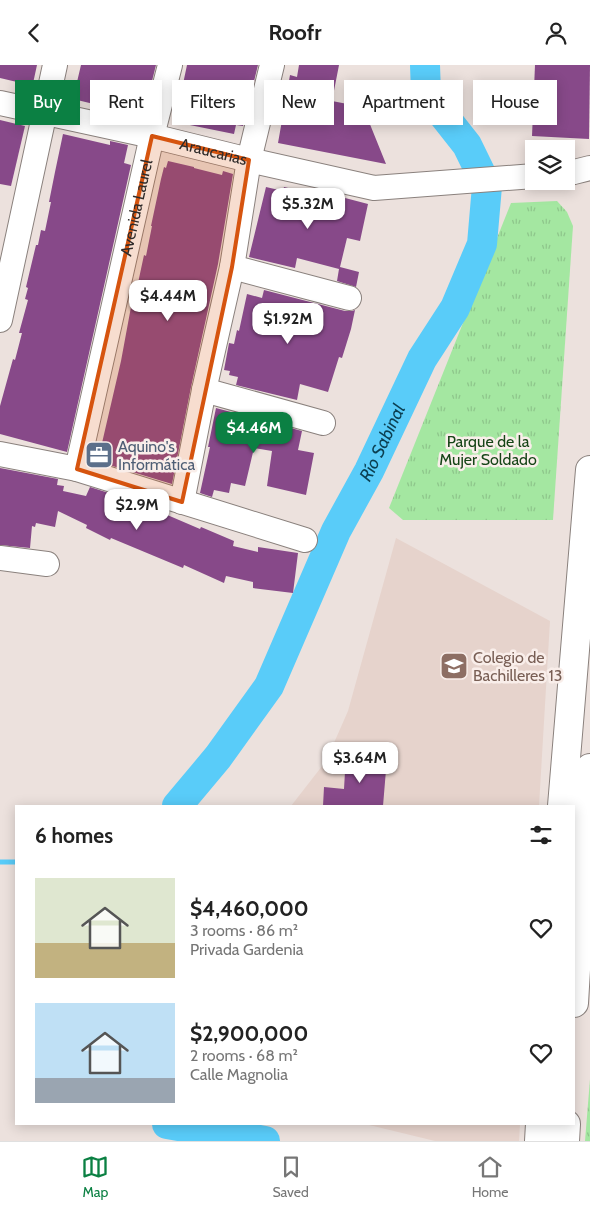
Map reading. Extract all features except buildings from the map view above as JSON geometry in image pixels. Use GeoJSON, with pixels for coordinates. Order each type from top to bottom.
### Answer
{"type":"FeatureCollection","features":[{"type":"Feature","properties":{"kind":"main road"},"geometry":{"type":"LineString","coordinates":[[562,805],[590,470]]}},
{"type":"Feature","properties":{"kind":"main road"},"geometry":{"type":"LineString","coordinates":[[575,986],[590,768]]}},
{"type":"Feature","properties":{"kind":"main road"},"geometry":{"type":"LineString","coordinates":[[539,1141],[540,1125]]}},
{"type":"Feature","properties":{"kind":"main road"},"geometry":{"type":"LineString","coordinates":[[565,1141],[566,1125]]}},
{"type":"Feature","properties":{"kind":"street"},"geometry":{"type":"LineString","coordinates":[[52,80],[55,65]]}},
{"type":"Feature","properties":{"kind":"street","name":"Avenida Laurel"},"geometry":{"type":"LineString","coordinates":[[77,469],[152,136],[170,65]]}},
{"type":"Feature","properties":{"kind":"street"},"geometry":{"type":"LineString","coordinates":[[182,502],[204,390],[232,267],[249,160],[272,65]]}},
{"type":"Feature","properties":{"kind":"street","name":"Araucarias"},"geometry":{"type":"LineString","coordinates":[[0,103],[15,106]]}},
{"type":"Feature","properties":{"kind":"street","name":"Araucarias"},"geometry":{"type":"LineString","coordinates":[[80,120],[249,160],[374,187],[525,177]]}},
{"type":"Feature","properties":{"kind":"street"},"geometry":{"type":"LineString","coordinates":[[0,320],[42,125]]}},
{"type":"Feature","properties":{"kind":"street"},"geometry":{"type":"LineString","coordinates":[[232,267],[349,298]]}},
{"type":"Feature","properties":{"kind":"street"},"geometry":{"type":"LineString","coordinates":[[204,390],[323,423]]}},
{"type":"Feature","properties":{"kind":"street"},"geometry":{"type":"LineString","coordinates":[[0,454],[77,469],[305,540]]}},
{"type":"Feature","properties":{"kind":"street"},"geometry":{"type":"LineString","coordinates":[[0,558],[47,565]]}},
{"type":"Feature","properties":{"kind":"highlighted area"},"geometry":{"type":"Polygon","coordinates":[[[152,136],[249,160],[232,267],[182,502],[77,469],[152,136]]]}},
{"type":"Feature","properties":{"kind":"shaded area","name":"Colegio de Bachilleres 13"},"geometry":{"type":"Polygon","coordinates":[[[396,538],[550,621],[539,805],[292,805],[326,761],[348,711],[396,538]]]}},
{"type":"Feature","properties":{"kind":"shaded area"},"geometry":{"type":"Polygon","coordinates":[[[369,1125],[520,1125],[519,1141],[435,1141],[369,1125]]]}},
{"type":"Feature","properties":{"kind":"green space","name":"Parque de la Mujer Soldado"},"geometry":{"type":"Polygon","coordinates":[[[557,201],[567,212],[573,226],[553,520],[403,520],[389,508],[511,203],[557,201]]]}},
{"type":"Feature","properties":{"kind":"green space"},"geometry":{"type":"Polygon","coordinates":[[[590,1079],[590,1141],[585,1141],[590,1079]]]}},
{"type":"Feature","properties":{"kind":"waterway","name":"Río Sabinal"},"geometry":{"type":"LineString","coordinates":[[178,805],[218,757],[269,686],[336,531],[369,471],[422,359],[455,308],[482,244],[487,186],[467,145],[426,93],[425,65]]}},
{"type":"Feature","properties":{"kind":"waterway"},"geometry":{"type":"LineString","coordinates":[[0,862],[15,862]]}},
{"type":"Feature","properties":{"kind":"waterway","name":"Río Sabinal"},"geometry":{"type":"LineString","coordinates":[[173,1125],[265,1141]]}},
{"type":"Feature","properties":{"kind":"place","name":"Aquino's Informática"},"geometry":{"type":"Point","coordinates":[99,455]}},
{"type":"Feature","properties":{"kind":"place","name":"Colegio de Bachilleres 13"},"geometry":{"type":"Point","coordinates":[454,666]}}]}
